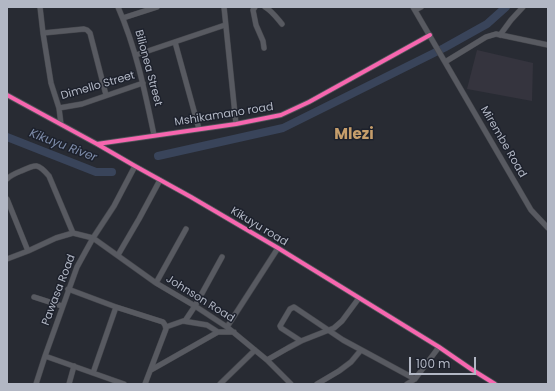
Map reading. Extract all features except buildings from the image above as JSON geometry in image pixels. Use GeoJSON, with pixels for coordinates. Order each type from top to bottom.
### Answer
{"type":"FeatureCollection","features":[{"type":"Feature","properties":{"kind":"street"},"geometry":{"type":"LineString","coordinates":[[40,7],[42,33],[51,83],[59,108],[61,124]]}},
{"type":"Feature","properties":{"kind":"street","name":"Bilionea Street"},"geometry":{"type":"LineString","coordinates":[[118,7],[136,55],[154,135]]}},
{"type":"Feature","properties":{"kind":"street"},"geometry":{"type":"LineString","coordinates":[[123,18],[157,7]]}},
{"type":"Feature","properties":{"kind":"street"},"geometry":{"type":"LineString","coordinates":[[224,7],[236,124]]}},
{"type":"Feature","properties":{"kind":"street"},"geometry":{"type":"LineString","coordinates":[[255,7],[253,10],[256,25],[261,33],[264,48]]}},
{"type":"Feature","properties":{"kind":"street"},"geometry":{"type":"LineString","coordinates":[[265,7],[269,9],[282,24]]}},
{"type":"Feature","properties":{"kind":"street"},"geometry":{"type":"LineString","coordinates":[[414,9],[421,7]]}},
{"type":"Feature","properties":{"kind":"street"},"geometry":{"type":"LineString","coordinates":[[500,35],[523,7]]}},
{"type":"Feature","properties":{"kind":"street","name":"Mirembe Road"},"geometry":{"type":"LineString","coordinates":[[414,9],[531,210],[548,228]]}},
{"type":"Feature","properties":{"kind":"street"},"geometry":{"type":"LineString","coordinates":[[136,55],[225,25]]}},
{"type":"Feature","properties":{"kind":"street"},"geometry":{"type":"LineString","coordinates":[[42,33],[87,30],[90,33],[106,95]]}},
{"type":"Feature","properties":{"kind":"street"},"geometry":{"type":"LineString","coordinates":[[445,62],[486,37],[496,34],[548,45]]}},
{"type":"Feature","properties":{"kind":"street","name":"Mshikamano road"},"geometry":{"type":"LineString","coordinates":[[97,144],[236,124],[281,115],[296,109],[430,35]]}},
{"type":"Feature","properties":{"kind":"street"},"geometry":{"type":"LineString","coordinates":[[175,42],[199,129]]}},
{"type":"Feature","properties":{"kind":"street","name":"Dimello Street"},"geometry":{"type":"LineString","coordinates":[[59,108],[82,104],[143,83]]}},
{"type":"Feature","properties":{"kind":"street","name":"Kikuyu road"},"geometry":{"type":"LineString","coordinates":[[7,95],[97,144],[278,248],[439,347],[495,384]]}},
{"type":"Feature","properties":{"kind":"street"},"geometry":{"type":"LineString","coordinates":[[7,180],[10,176],[33,166],[38,166],[43,169],[49,176],[72,233]]}},
{"type":"Feature","properties":{"kind":"street","name":"Pawasa Road"},"geometry":{"type":"LineString","coordinates":[[36,384],[77,266],[114,206],[135,166]]}},
{"type":"Feature","properties":{"kind":"street"},"geometry":{"type":"LineString","coordinates":[[118,255],[160,180]]}},
{"type":"Feature","properties":{"kind":"street"},"geometry":{"type":"LineString","coordinates":[[7,199],[28,251]]}},
{"type":"Feature","properties":{"kind":"street"},"geometry":{"type":"LineString","coordinates":[[156,283],[186,229]]}},
{"type":"Feature","properties":{"kind":"street"},"geometry":{"type":"LineString","coordinates":[[7,259],[56,238],[72,233],[93,238]]}},
{"type":"Feature","properties":{"kind":"street","name":"Johnson Road"},"geometry":{"type":"LineString","coordinates":[[93,238],[156,283],[195,306],[234,332],[267,360],[291,384]]}},
{"type":"Feature","properties":{"kind":"street"},"geometry":{"type":"LineString","coordinates":[[227,327],[278,248]]}},
{"type":"Feature","properties":{"kind":"street"},"geometry":{"type":"LineString","coordinates":[[185,321],[222,257]]}},
{"type":"Feature","properties":{"kind":"street"},"geometry":{"type":"LineString","coordinates":[[68,289],[116,307],[163,322],[166,329],[145,384]]}},
{"type":"Feature","properties":{"kind":"street"},"geometry":{"type":"LineString","coordinates":[[34,297],[62,306]]}},
{"type":"Feature","properties":{"kind":"street"},"geometry":{"type":"LineString","coordinates":[[267,360],[301,341],[334,328],[342,321],[359,298]]}},
{"type":"Feature","properties":{"kind":"street"},"geometry":{"type":"LineString","coordinates":[[92,373],[116,307]]}},
{"type":"Feature","properties":{"kind":"street"},"geometry":{"type":"LineString","coordinates":[[301,341],[280,326],[292,307],[361,350],[415,379]]}},
{"type":"Feature","properties":{"kind":"street"},"geometry":{"type":"LineString","coordinates":[[166,327],[185,321],[207,325],[218,332]]}},
{"type":"Feature","properties":{"kind":"street"},"geometry":{"type":"LineString","coordinates":[[151,370],[218,332],[234,332]]}},
{"type":"Feature","properties":{"kind":"street"},"geometry":{"type":"LineString","coordinates":[[407,384],[415,379],[439,347]]}},
{"type":"Feature","properties":{"kind":"street"},"geometry":{"type":"LineString","coordinates":[[220,384],[255,350]]}},
{"type":"Feature","properties":{"kind":"street"},"geometry":{"type":"LineString","coordinates":[[317,384],[352,362],[361,350]]}},
{"type":"Feature","properties":{"kind":"street"},"geometry":{"type":"LineString","coordinates":[[45,356],[124,384]]}},
{"type":"Feature","properties":{"kind":"street"},"geometry":{"type":"LineString","coordinates":[[69,384],[74,366]]}},
{"type":"Feature","properties":{"kind":"shaded area"},"geometry":{"type":"Polygon","coordinates":[[[477,50],[533,63],[532,101],[467,89],[477,50]]]}},
{"type":"Feature","properties":{"kind":"waterway","name":"Kikuyu River"},"geometry":{"type":"LineString","coordinates":[[158,156],[283,128],[444,48],[487,24],[506,7]]}},
{"type":"Feature","properties":{"kind":"waterway","name":"Kikuyu River"},"geometry":{"type":"LineString","coordinates":[[7,137],[96,172],[112,172]]}},
{"type":"Feature","properties":{"kind":"cycle path"},"geometry":{"type":"LineString","coordinates":[[97,144],[236,124],[281,115],[309,102],[430,35]]}},
{"type":"Feature","properties":{"kind":"cycle path"},"geometry":{"type":"LineString","coordinates":[[7,95],[191,197],[278,248],[439,347],[495,384]]}},
{"type":"Feature","properties":{"kind":"district","name":"Mlezi"},"geometry":{"type":"Point","coordinates":[354,135]}}]}
